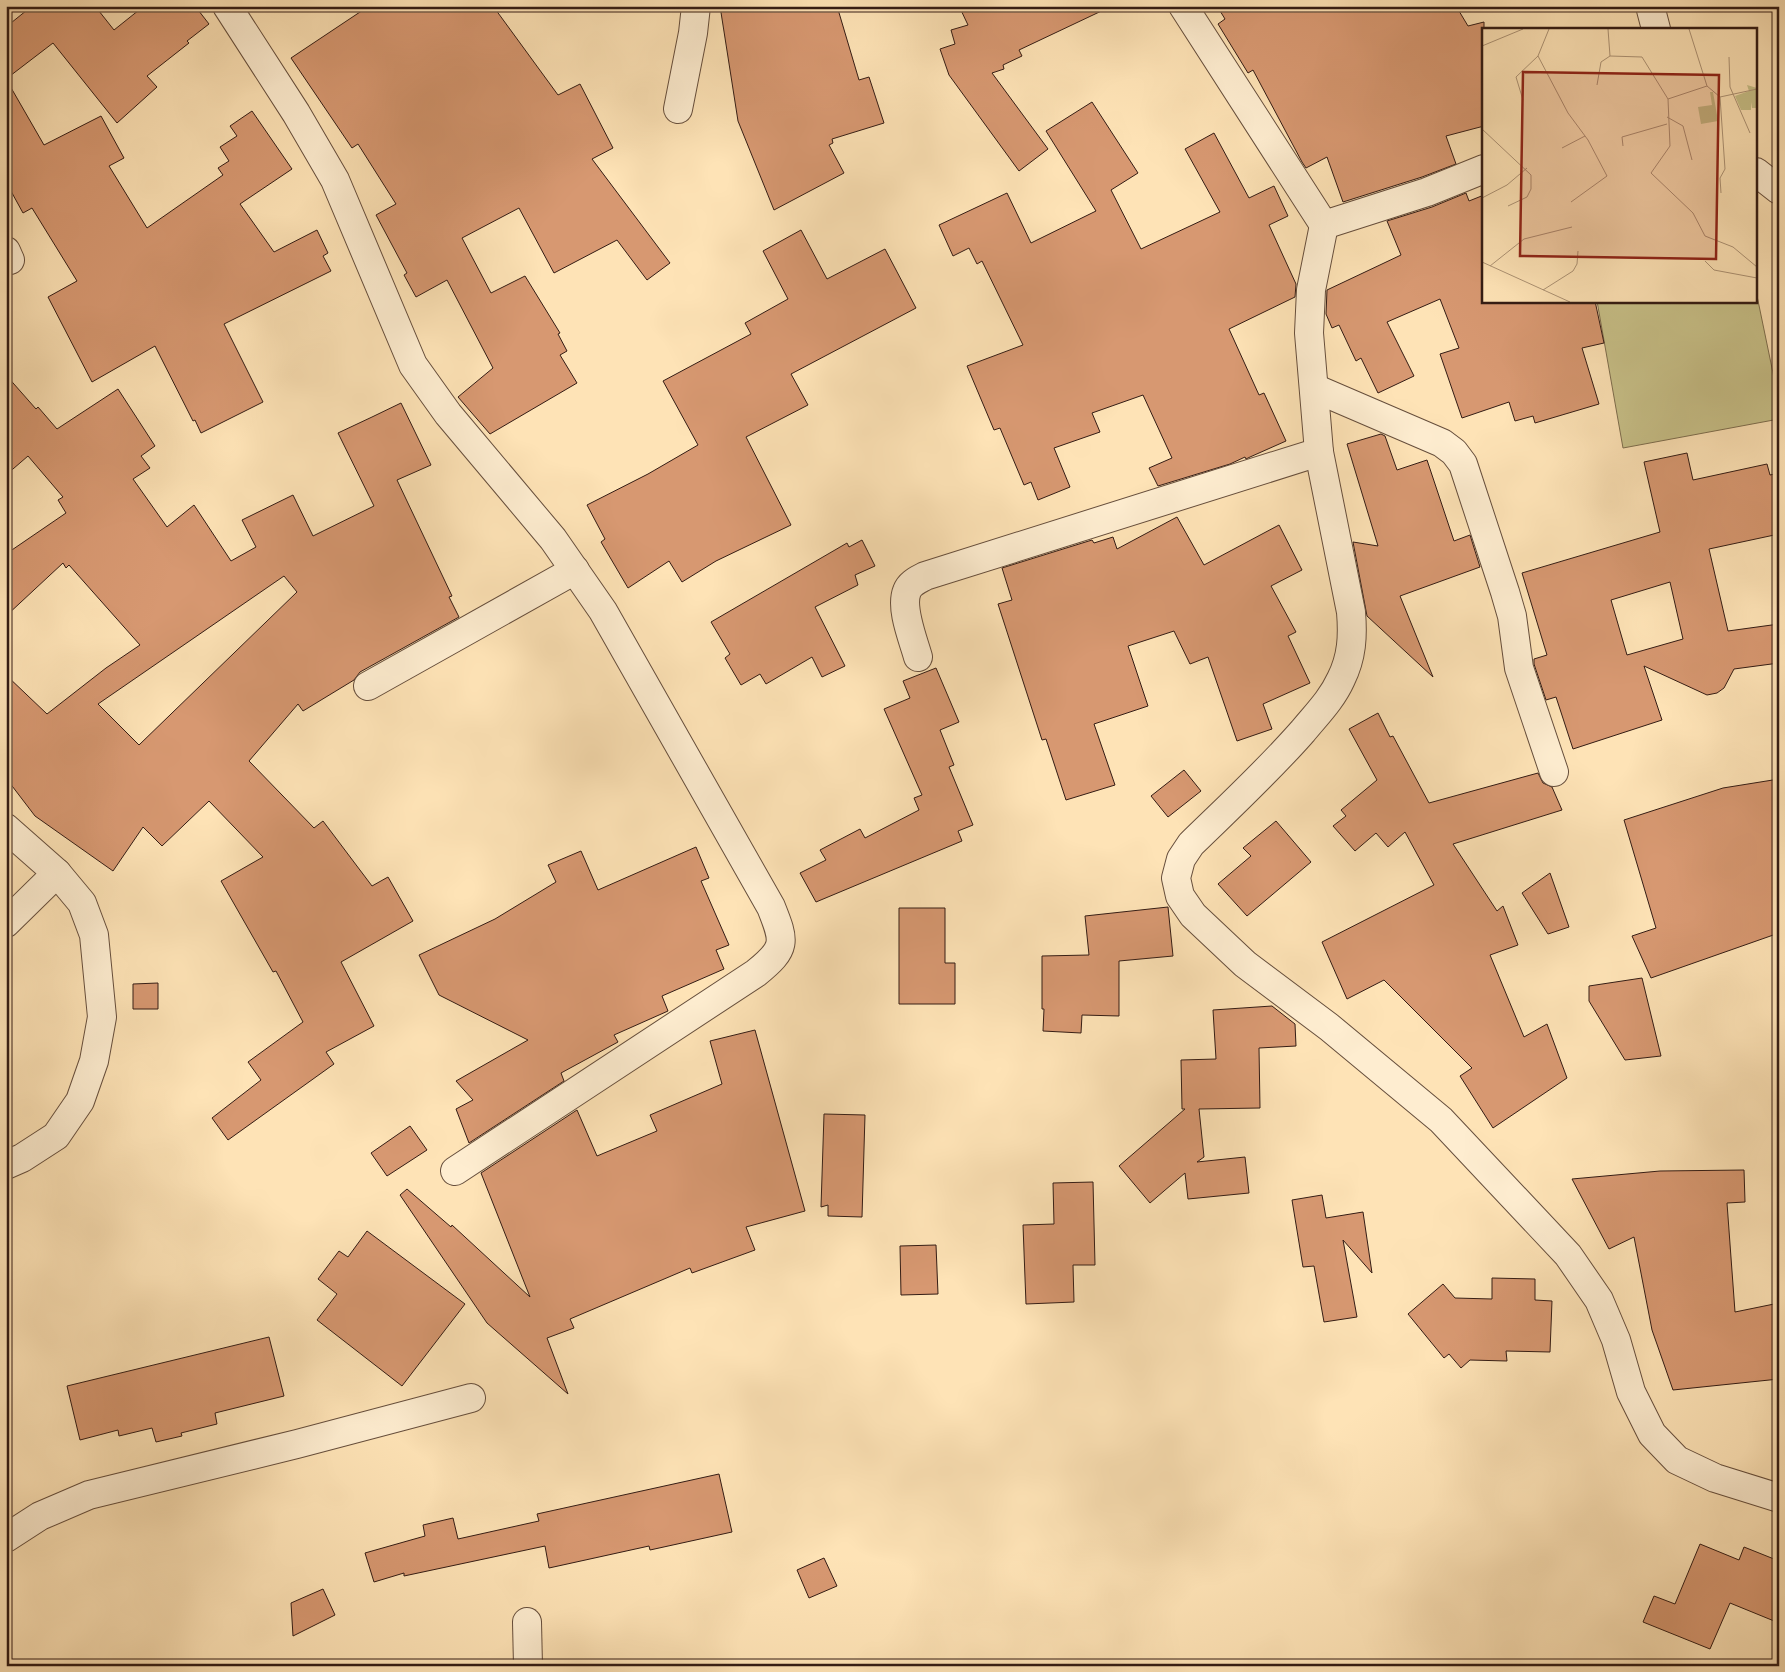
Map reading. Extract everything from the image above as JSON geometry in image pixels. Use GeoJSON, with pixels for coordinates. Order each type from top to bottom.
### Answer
{"type":"FeatureCollection","features":[{"type":"Feature","properties":{"kind":"street"},"geometry":{"type":"LineString","coordinates":[[227,6],[296,112],[335,180],[413,365],[448,414],[553,539],[603,611],[771,907],[781,932],[781,946],[774,959],[756,973],[455,1171]]}},
{"type":"Feature","properties":{"kind":"street"},"geometry":{"type":"LineString","coordinates":[[678,109],[693,33],[696,6]]}},
{"type":"Feature","properties":{"kind":"street"},"geometry":{"type":"LineString","coordinates":[[1183,6],[1324,225],[1311,290],[1309,333],[1319,452],[1351,612],[1353,635],[1350,655],[1342,678],[1330,700],[1274,764],[1191,844],[1181,859],[1176,878],[1180,896],[1193,916],[1245,964],[1329,1027],[1441,1120],[1568,1255],[1599,1300],[1616,1340],[1631,1392],[1652,1434],[1677,1460],[1716,1478],[1779,1498]]}},
{"type":"Feature","properties":{"kind":"street"},"geometry":{"type":"LineString","coordinates":[[1650,6],[1656,28]]}},
{"type":"Feature","properties":{"kind":"street"},"geometry":{"type":"LineString","coordinates":[[1324,225],[1427,192],[1482,170]]}},
{"type":"Feature","properties":{"kind":"street"},"geometry":{"type":"LineString","coordinates":[[1758,174],[1779,190]]}},
{"type":"Feature","properties":{"kind":"street"},"geometry":{"type":"LineString","coordinates":[[1314,388],[1442,443],[1454,452],[1463,464],[1506,592],[1512,616],[1519,668],[1554,772]]}},
{"type":"Feature","properties":{"kind":"street"},"geometry":{"type":"LineString","coordinates":[[918,657],[906,611],[905,599],[908,589],[915,581],[934,573],[1319,452]]}},
{"type":"Feature","properties":{"kind":"street"},"geometry":{"type":"LineString","coordinates":[[368,686],[575,570]]}},
{"type":"Feature","properties":{"kind":"street"},"geometry":{"type":"LineString","coordinates":[[6,828],[57,873],[82,903],[94,935],[102,1017],[94,1060],[80,1101],[56,1136],[22,1158],[6,1165]]}},
{"type":"Feature","properties":{"kind":"street"},"geometry":{"type":"LineString","coordinates":[[6,923],[57,873]]}},
{"type":"Feature","properties":{"kind":"street"},"geometry":{"type":"LineString","coordinates":[[6,1538],[40,1516],[89,1495],[472,1398]]}},
{"type":"Feature","properties":{"kind":"street"},"geometry":{"type":"LineString","coordinates":[[527,1622],[528,1666]]}},
{"type":"Feature","properties":{"kind":"shaded area"},"geometry":{"type":"Polygon","coordinates":[[[1758,301],[1779,402],[1779,419],[1623,448],[1597,302],[1758,301]]]}},
{"type":"Feature","properties":{"kind":"building"},"geometry":{"type":"Polygon","coordinates":[[[32,6],[95,6],[114,30],[144,6],[195,6],[209,24],[187,41],[189,43],[147,76],[157,87],[117,123],[53,43],[6,79],[6,27],[32,6]]]}},
{"type":"Feature","properties":{"kind":"building"},"geometry":{"type":"Polygon","coordinates":[[[369,6],[493,6],[558,95],[580,84],[613,148],[592,159],[670,263],[647,280],[617,240],[554,273],[519,208],[462,238],[491,293],[525,276],[560,333],[558,334],[567,351],[560,355],[577,383],[490,434],[458,397],[493,368],[447,280],[416,297],[404,275],[407,273],[376,215],[396,204],[358,144],[352,148],[291,58],[369,6]]]}},
{"type":"Feature","properties":{"kind":"building"},"geometry":{"type":"Polygon","coordinates":[[[720,6],[837,6],[859,80],[869,77],[884,123],[832,139],[833,143],[829,145],[844,173],[774,210],[738,121],[720,6]]]}},
{"type":"Feature","properties":{"kind":"building"},"geometry":{"type":"Polygon","coordinates":[[[959,6],[1112,6],[1019,50],[1022,56],[1003,65],[1004,69],[992,73],[1048,149],[1019,171],[949,75],[940,49],[955,44],[951,30],[968,25],[959,6]]]}},
{"type":"Feature","properties":{"kind":"building"},"geometry":{"type":"Polygon","coordinates":[[[1217,6],[1456,6],[1468,26],[1484,22],[1484,28],[1482,28],[1482,127],[1446,136],[1456,164],[1343,202],[1327,157],[1306,168],[1302,162],[1253,70],[1248,73],[1218,24],[1225,19],[1217,6]]]}},
{"type":"Feature","properties":{"kind":"building"},"geometry":{"type":"Polygon","coordinates":[[[6,79],[44,145],[101,116],[124,158],[109,166],[147,228],[223,175],[218,168],[229,161],[220,147],[237,136],[230,126],[252,111],[292,169],[240,204],[274,252],[317,230],[328,253],[323,256],[331,271],[224,324],[263,402],[201,433],[155,346],[92,382],[48,297],[77,281],[32,208],[23,213],[6,182],[6,79]]]}},
{"type":"Feature","properties":{"kind":"building"},"geometry":{"type":"Polygon","coordinates":[[[1092,102],[1138,173],[1111,190],[1141,249],[1220,212],[1185,149],[1214,133],[1249,198],[1274,186],[1288,216],[1269,225],[1296,284],[1295,297],[1229,329],[1259,395],[1264,393],[1286,441],[1246,459],[1245,457],[1230,464],[1158,486],[1149,468],[1172,458],[1143,395],[1092,413],[1100,432],[1054,448],[1070,487],[1038,500],[1031,482],[1024,485],[1000,428],[994,430],[967,366],[1023,345],[982,261],[977,264],[969,248],[953,256],[939,225],[1007,193],[1031,243],[1096,211],[1046,131],[1092,102]]]}},
{"type":"Feature","properties":{"kind":"building"},"geometry":{"type":"Polygon","coordinates":[[[1466,193],[1469,201],[1482,196],[1482,302],[1595,302],[1604,343],[1582,348],[1599,404],[1535,423],[1533,416],[1515,421],[1509,402],[1462,418],[1440,354],[1459,348],[1440,299],[1387,322],[1414,376],[1378,393],[1361,358],[1356,361],[1339,325],[1332,328],[1326,314],[1327,290],[1401,255],[1387,221],[1432,207],[1466,193]]]}},
{"type":"Feature","properties":{"kind":"building"},"geometry":{"type":"Polygon","coordinates":[[[801,230],[827,279],[885,249],[916,308],[791,374],[808,405],[746,437],[791,525],[716,561],[682,582],[669,561],[628,588],[601,542],[605,539],[587,505],[648,474],[698,445],[663,381],[751,334],[745,323],[788,299],[763,251],[801,230]]]}},
{"type":"Feature","properties":{"kind":"building"},"geometry":{"type":"Polygon","coordinates":[[[6,375],[36,409],[38,407],[57,429],[118,389],[155,446],[141,456],[150,468],[133,479],[167,527],[194,505],[231,561],[256,547],[242,520],[293,495],[313,536],[374,506],[338,433],[401,403],[431,465],[397,480],[452,596],[449,597],[459,617],[360,672],[354,680],[303,711],[298,704],[249,761],[314,828],[323,821],[372,886],[388,877],[413,921],[341,962],[374,1026],[326,1052],[334,1064],[228,1140],[212,1118],[261,1080],[248,1062],[303,1022],[276,971],[273,972],[221,881],[263,857],[209,801],[162,846],[143,827],[113,871],[35,816],[6,778],[6,675],[47,714],[106,668],[140,645],[69,565],[66,568],[63,563],[6,616],[6,554],[66,513],[58,500],[63,497],[28,456],[6,475],[6,375]],[[284,576],[98,704],[139,745],[297,592],[284,576]]]}},
{"type":"Feature","properties":{"kind":"building"},"geometry":{"type":"Polygon","coordinates":[[[1381,434],[1385,436],[1397,470],[1427,460],[1454,541],[1470,535],[1480,567],[1400,596],[1433,677],[1367,616],[1353,542],[1378,546],[1347,444],[1381,434]]]}},
{"type":"Feature","properties":{"kind":"building"},"geometry":{"type":"Polygon","coordinates":[[[1687,453],[1693,480],[1767,464],[1770,475],[1779,473],[1779,534],[1709,549],[1728,631],[1779,624],[1779,663],[1734,669],[1724,688],[1717,693],[1707,695],[1644,666],[1662,720],[1573,749],[1556,697],[1546,700],[1534,664],[1534,659],[1547,655],[1522,573],[1660,532],[1644,462],[1687,453]],[[1670,582],[1611,600],[1627,655],[1683,639],[1670,582]]]}},
{"type":"Feature","properties":{"kind":"building"},"geometry":{"type":"Polygon","coordinates":[[[1177,517],[1204,565],[1279,525],[1302,570],[1271,586],[1296,632],[1288,636],[1310,683],[1263,704],[1272,729],[1237,741],[1208,657],[1190,664],[1174,631],[1128,646],[1148,706],[1094,724],[1115,785],[1066,800],[1046,739],[1042,740],[998,604],[1012,600],[1002,568],[1092,540],[1094,543],[1113,537],[1117,549],[1177,517]]]}},
{"type":"Feature","properties":{"kind":"building"},"geometry":{"type":"Polygon","coordinates":[[[862,540],[875,566],[855,575],[858,585],[815,607],[845,666],[822,677],[812,657],[766,684],[760,674],[741,685],[725,658],[730,654],[711,622],[847,543],[849,547],[862,540]]]}},
{"type":"Feature","properties":{"kind":"building"},"geometry":{"type":"Polygon","coordinates":[[[936,668],[959,722],[940,730],[954,765],[949,767],[973,825],[958,831],[962,841],[816,902],[800,873],[826,860],[820,850],[860,829],[865,838],[919,810],[914,798],[922,795],[884,709],[910,698],[903,681],[936,668]]]}},
{"type":"Feature","properties":{"kind":"building"},"geometry":{"type":"Polygon","coordinates":[[[1378,713],[1390,737],[1393,736],[1429,803],[1538,773],[1543,783],[1552,787],[1562,810],[1453,844],[1497,911],[1503,906],[1518,945],[1490,955],[1524,1037],[1547,1024],[1567,1078],[1493,1128],[1460,1076],[1472,1068],[1384,980],[1347,999],[1322,942],[1434,885],[1405,832],[1388,847],[1376,833],[1355,851],[1333,826],[1346,816],[1341,810],[1377,780],[1349,729],[1378,713]]]}},
{"type":"Feature","properties":{"kind":"building"},"geometry":{"type":"Polygon","coordinates":[[[1184,770],[1201,791],[1168,817],[1151,796],[1184,770]]]}},
{"type":"Feature","properties":{"kind":"building"},"geometry":{"type":"Polygon","coordinates":[[[1779,779],[1779,933],[1651,978],[1632,936],[1656,928],[1624,820],[1723,788],[1779,779]]]}},
{"type":"Feature","properties":{"kind":"building"},"geometry":{"type":"Polygon","coordinates":[[[1276,821],[1311,862],[1247,916],[1218,884],[1251,856],[1243,848],[1276,821]]]}},
{"type":"Feature","properties":{"kind":"building"},"geometry":{"type":"Polygon","coordinates":[[[696,847],[709,878],[701,881],[729,945],[716,950],[724,969],[662,996],[668,1011],[614,1035],[618,1042],[561,1073],[564,1081],[469,1143],[456,1109],[473,1100],[456,1081],[528,1040],[439,995],[419,955],[495,919],[556,882],[548,865],[581,851],[598,890],[696,847]]]}},
{"type":"Feature","properties":{"kind":"building"},"geometry":{"type":"Polygon","coordinates":[[[1550,873],[1569,927],[1548,934],[1522,893],[1550,873]]]}},
{"type":"Feature","properties":{"kind":"building"},"geometry":{"type":"Polygon","coordinates":[[[1168,907],[1173,956],[1119,961],[1119,1016],[1082,1015],[1081,1033],[1043,1031],[1042,956],[1089,955],[1085,916],[1168,907]]]}},
{"type":"Feature","properties":{"kind":"building"},"geometry":{"type":"Polygon","coordinates":[[[899,908],[945,908],[945,963],[955,963],[955,1004],[899,1004],[899,908]]]}},
{"type":"Feature","properties":{"kind":"building"},"geometry":{"type":"Polygon","coordinates":[[[1642,978],[1661,1056],[1625,1060],[1589,1001],[1589,986],[1642,978]]]}},
{"type":"Feature","properties":{"kind":"building"},"geometry":{"type":"Polygon","coordinates":[[[158,983],[158,1009],[133,1009],[133,984],[158,983]]]}},
{"type":"Feature","properties":{"kind":"building"},"geometry":{"type":"Polygon","coordinates":[[[1272,1006],[1295,1024],[1296,1046],[1259,1048],[1260,1108],[1199,1109],[1204,1157],[1197,1162],[1245,1157],[1249,1193],[1188,1199],[1185,1173],[1150,1203],[1119,1166],[1185,1109],[1182,1109],[1181,1060],[1216,1059],[1213,1010],[1272,1006]]]}},
{"type":"Feature","properties":{"kind":"building"},"geometry":{"type":"Polygon","coordinates":[[[755,1030],[805,1211],[746,1227],[755,1250],[692,1273],[690,1268],[570,1319],[574,1328],[547,1338],[568,1394],[487,1323],[400,1195],[407,1189],[451,1227],[452,1225],[530,1297],[481,1173],[577,1110],[597,1156],[657,1131],[650,1115],[722,1084],[710,1041],[755,1030]]]}},
{"type":"Feature","properties":{"kind":"building"},"geometry":{"type":"Polygon","coordinates":[[[824,1114],[865,1115],[862,1217],[828,1216],[828,1205],[821,1207],[824,1114]]]}},
{"type":"Feature","properties":{"kind":"building"},"geometry":{"type":"Polygon","coordinates":[[[410,1126],[427,1150],[387,1176],[371,1153],[410,1126]]]}},
{"type":"Feature","properties":{"kind":"building"},"geometry":{"type":"Polygon","coordinates":[[[1744,1170],[1745,1202],[1727,1203],[1735,1312],[1779,1303],[1779,1379],[1673,1390],[1652,1330],[1634,1237],[1609,1249],[1572,1179],[1660,1171],[1744,1170]]]}},
{"type":"Feature","properties":{"kind":"building"},"geometry":{"type":"Polygon","coordinates":[[[1093,1182],[1095,1265],[1073,1265],[1074,1302],[1026,1304],[1023,1225],[1054,1224],[1053,1183],[1093,1182]]]}},
{"type":"Feature","properties":{"kind":"building"},"geometry":{"type":"Polygon","coordinates":[[[1322,1195],[1326,1218],[1363,1212],[1372,1273],[1343,1240],[1357,1317],[1324,1322],[1314,1266],[1303,1267],[1292,1200],[1322,1195]]]}},
{"type":"Feature","properties":{"kind":"building"},"geometry":{"type":"Polygon","coordinates":[[[367,1231],[465,1304],[402,1386],[317,1320],[337,1294],[318,1279],[339,1251],[348,1257],[367,1231]]]}},
{"type":"Feature","properties":{"kind":"building"},"geometry":{"type":"Polygon","coordinates":[[[936,1245],[938,1294],[901,1295],[900,1246],[936,1245]]]}},
{"type":"Feature","properties":{"kind":"building"},"geometry":{"type":"Polygon","coordinates":[[[1492,1278],[1535,1279],[1535,1300],[1552,1301],[1550,1352],[1506,1351],[1507,1361],[1470,1360],[1461,1368],[1449,1354],[1444,1358],[1408,1314],[1443,1284],[1455,1298],[1492,1299],[1492,1278]]]}},
{"type":"Feature","properties":{"kind":"building"},"geometry":{"type":"Polygon","coordinates":[[[269,1337],[284,1396],[215,1413],[217,1424],[181,1433],[182,1436],[156,1442],[152,1428],[119,1436],[118,1430],[80,1440],[67,1386],[269,1337]]]}},
{"type":"Feature","properties":{"kind":"building"},"geometry":{"type":"Polygon","coordinates":[[[719,1474],[732,1532],[650,1550],[649,1546],[549,1568],[545,1546],[404,1576],[404,1573],[374,1582],[365,1553],[425,1536],[423,1525],[453,1518],[458,1539],[539,1521],[537,1514],[719,1474]]]}},
{"type":"Feature","properties":{"kind":"building"},"geometry":{"type":"Polygon","coordinates":[[[1700,1544],[1739,1560],[1744,1547],[1779,1561],[1779,1623],[1730,1603],[1710,1649],[1643,1622],[1654,1596],[1675,1604],[1700,1544]]]}},
{"type":"Feature","properties":{"kind":"building"},"geometry":{"type":"Polygon","coordinates":[[[824,1558],[837,1586],[809,1598],[797,1570],[824,1558]]]}},
{"type":"Feature","properties":{"kind":"building"},"geometry":{"type":"Polygon","coordinates":[[[323,1589],[335,1615],[293,1636],[291,1603],[323,1589]]]}}]}
